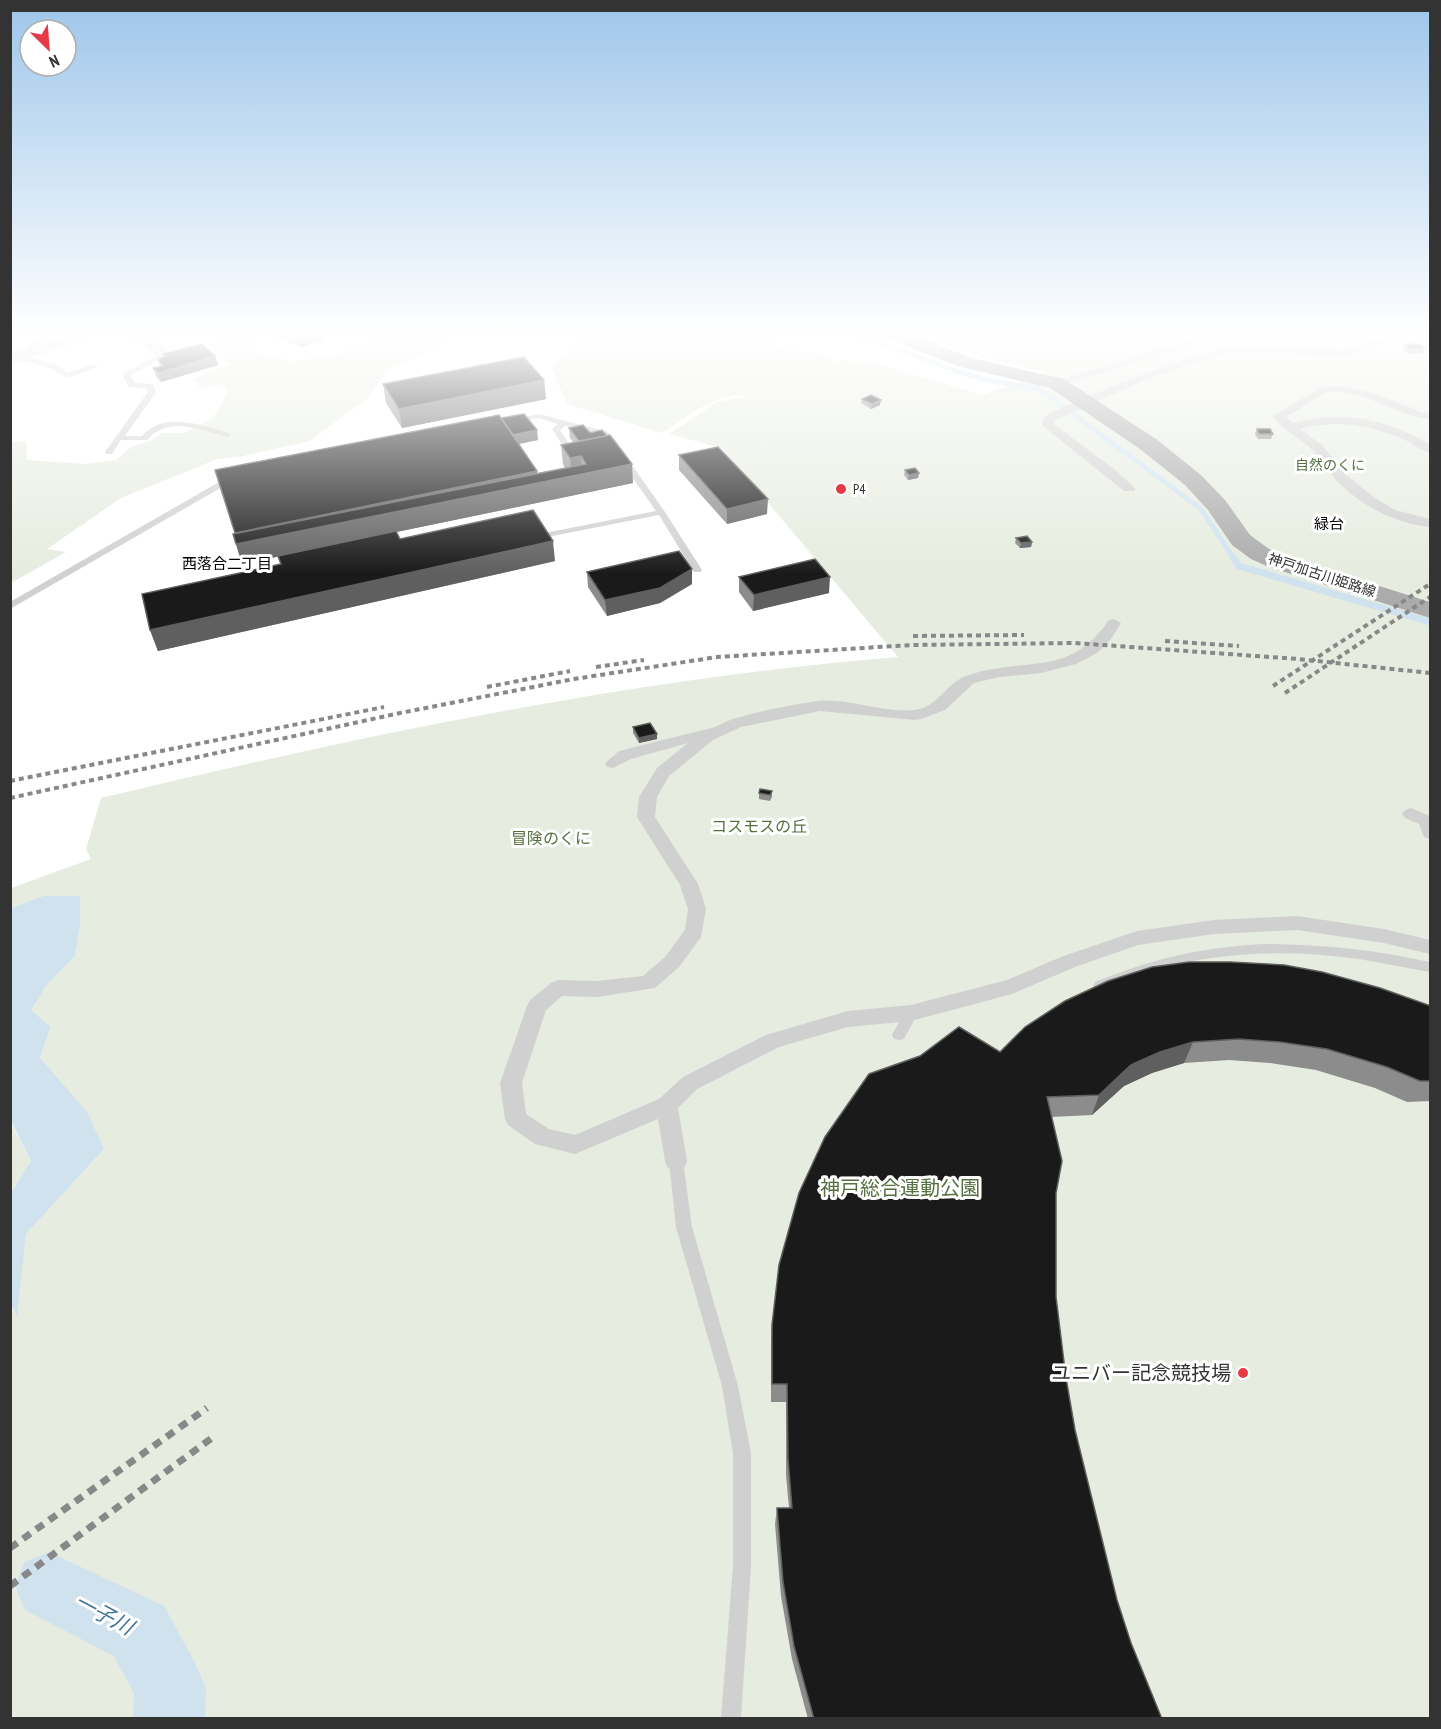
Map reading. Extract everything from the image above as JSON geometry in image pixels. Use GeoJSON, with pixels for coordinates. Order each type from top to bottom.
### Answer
{"type":"FeatureCollection","features":[{"type":"Feature","properties":{"kind":"main road","name":"神戸加古川姫路線"},"geometry":{"type":"LineString","coordinates":[[1101,413],[1148,444],[1193,480],[1217,505],[1241,540],[1260,554],[1278,562],[1431,610]]}},
{"type":"Feature","properties":{"kind":"street"},"geometry":{"type":"LineString","coordinates":[[1058,413],[1049,419],[1049,426],[1129,488]]}},
{"type":"Feature","properties":{"kind":"street"},"geometry":{"type":"LineString","coordinates":[[1285,413],[1279,416],[1290,428],[1318,448],[1342,478],[1370,501],[1390,513],[1410,520],[1431,523]]}},
{"type":"Feature","properties":{"kind":"street"},"geometry":{"type":"LineString","coordinates":[[1413,413],[1431,416]]}},
{"type":"Feature","properties":{"kind":"street"},"geometry":{"type":"LineString","coordinates":[[1290,428],[1334,419],[1359,421],[1420,442],[1431,449]]}},
{"type":"Feature","properties":{"kind":"street"},"geometry":{"type":"LineString","coordinates":[[1114,623],[1106,636],[1092,650],[1071,661],[1041,668],[998,672],[969,680],[939,707],[915,715],[820,706],[748,721],[707,736],[663,772],[648,797],[646,817],[689,884],[697,909],[694,932],[672,962],[648,983],[597,989],[558,988],[537,1005],[511,1083],[516,1119],[543,1137],[575,1145],[623,1126],[667,1104],[690,1083],[773,1041],[848,1019],[911,1012],[1012,986],[1068,962],[1137,938],[1214,927],[1296,922],[1384,936],[1431,947]]}},
{"type":"Feature","properties":{"kind":"street"},"geometry":{"type":"LineString","coordinates":[[613,764],[624,755],[724,729]]}},
{"type":"Feature","properties":{"kind":"street"},"geometry":{"type":"LineString","coordinates":[[1411,814],[1427,821],[1431,833]]}},
{"type":"Feature","properties":{"kind":"street"},"geometry":{"type":"LineString","coordinates":[[667,1104],[676,1161]]}},
{"type":"Feature","properties":{"kind":"lane"},"geometry":{"type":"LineString","coordinates":[[110,452],[137,413]]}},
{"type":"Feature","properties":{"kind":"lane"},"geometry":{"type":"LineString","coordinates":[[506,422],[539,416],[605,434],[660,512],[697,570]]}},
{"type":"Feature","properties":{"kind":"lane"},"geometry":{"type":"LineString","coordinates":[[564,423],[556,429],[576,459],[586,457]]}},
{"type":"Feature","properties":{"kind":"lane"},"geometry":{"type":"LineString","coordinates":[[119,438],[144,438],[149,430],[169,424],[185,424],[227,435]]}},
{"type":"Feature","properties":{"kind":"lane"},"geometry":{"type":"LineString","coordinates":[[10,606],[241,472]]}},
{"type":"Feature","properties":{"kind":"lane"},"geometry":{"type":"LineString","coordinates":[[540,537],[660,512]]}},
{"type":"Feature","properties":{"kind":"lane"},"geometry":{"type":"LineString","coordinates":[[1088,992],[1119,977],[1174,959],[1226,950],[1277,948],[1335,950],[1384,957],[1431,968]]}},
{"type":"Feature","properties":{"kind":"lane"},"geometry":{"type":"LineString","coordinates":[[899,1035],[911,1012]]}},
{"type":"Feature","properties":{"kind":"lane"},"geometry":{"type":"LineString","coordinates":[[676,1161],[684,1227],[730,1386],[741,1453],[742,1566],[731,1719]]}},
{"type":"Feature","properties":{"kind":"green space"},"geometry":{"type":"Polygon","coordinates":[[[216,413],[348,413],[310,441],[243,456],[217,459],[121,498],[47,549],[66,552],[11,583],[11,442],[26,441],[27,460],[85,464],[116,460],[131,447],[150,441],[162,433],[184,433],[213,418],[216,413]]]}},
{"type":"Feature","properties":{"kind":"green space","name":"神戸総合運動公園"},"geometry":{"type":"Polygon","coordinates":[[[595,413],[693,413],[662,433],[595,413]]]}},
{"type":"Feature","properties":{"kind":"green space","name":"神戸総合運動公園"},"geometry":{"type":"Polygon","coordinates":[[[701,413],[1430,413],[1430,1718],[11,1718],[10,1303],[16,1315],[26,1234],[104,1149],[61,1084],[40,1058],[49,1027],[30,1010],[46,986],[75,956],[80,896],[43,896],[11,908],[11,888],[91,859],[86,849],[101,798],[299,752],[497,712],[697,679],[898,657],[722,448],[669,434],[701,413]]]}},
{"type":"Feature","properties":{"kind":"green space"},"geometry":{"type":"Polygon","coordinates":[[[10,1122],[31,1161],[11,1193],[10,1193],[10,1122]]]}},
{"type":"Feature","properties":{"kind":"water"},"geometry":{"type":"Polygon","coordinates":[[[43,896],[80,896],[80,924],[75,956],[46,986],[31,1010],[50,1027],[40,1058],[87,1112],[104,1149],[26,1234],[17,1316],[10,1303],[11,1193],[31,1161],[11,1122],[11,908],[43,896]]]}},
{"type":"Feature","properties":{"kind":"building"},"geometry":{"type":"Polygon","coordinates":[[[524,414],[537,430],[513,435],[501,418],[524,414]]]}},
{"type":"Feature","properties":{"kind":"building"},"geometry":{"type":"Polygon","coordinates":[[[499,415],[537,471],[235,533],[215,470],[499,415]]]}},
{"type":"Feature","properties":{"kind":"building"},"geometry":{"type":"Polygon","coordinates":[[[583,425],[590,433],[602,430],[607,436],[579,441],[569,428],[583,425]]]}},
{"type":"Feature","properties":{"kind":"building"},"geometry":{"type":"Polygon","coordinates":[[[1257,429],[1270,429],[1273,434],[1259,434],[1257,429]]]}},
{"type":"Feature","properties":{"kind":"building"},"geometry":{"type":"Polygon","coordinates":[[[610,435],[632,464],[236,544],[233,534],[586,464],[581,456],[570,458],[561,445],[610,435]]]}},
{"type":"Feature","properties":{"kind":"building"},"geometry":{"type":"Polygon","coordinates":[[[718,447],[768,499],[727,509],[679,455],[718,447]]]}},
{"type":"Feature","properties":{"kind":"building"},"geometry":{"type":"Polygon","coordinates":[[[915,468],[919,473],[909,475],[905,470],[915,468]]]}},
{"type":"Feature","properties":{"kind":"building"},"geometry":{"type":"Polygon","coordinates":[[[533,510],[553,541],[150,630],[142,594],[281,564],[278,556],[396,531],[400,539],[533,510]]]}},
{"type":"Feature","properties":{"kind":"building"},"geometry":{"type":"Polygon","coordinates":[[[1027,536],[1032,542],[1021,543],[1016,538],[1027,536]]]}},
{"type":"Feature","properties":{"kind":"building"},"geometry":{"type":"Polygon","coordinates":[[[679,551],[692,569],[660,588],[605,600],[587,572],[679,551]]]}},
{"type":"Feature","properties":{"kind":"building"},"geometry":{"type":"Polygon","coordinates":[[[815,559],[830,577],[754,595],[739,577],[815,559]]]}},
{"type":"Feature","properties":{"kind":"building"},"geometry":{"type":"Polygon","coordinates":[[[650,723],[657,734],[639,738],[633,727],[650,723]]]}},
{"type":"Feature","properties":{"kind":"building"},"geometry":{"type":"Polygon","coordinates":[[[760,789],[772,791],[770,795],[759,793],[760,789]]]}},
{"type":"Feature","properties":{"kind":"building"},"geometry":{"type":"Polygon","coordinates":[[[1189,962],[1284,965],[1322,972],[1380,988],[1431,1006],[1431,1081],[1420,1081],[1387,1067],[1327,1049],[1239,1039],[1193,1042],[1160,1052],[1131,1065],[1099,1095],[1047,1097],[1062,1161],[1056,1193],[1056,1297],[1075,1430],[1117,1600],[1131,1643],[1162,1719],[814,1719],[794,1646],[783,1582],[777,1508],[792,1508],[788,1459],[787,1384],[772,1384],[772,1325],[779,1265],[799,1193],[825,1137],[869,1074],[920,1056],[959,1027],[1000,1052],[1025,1027],[1065,1001],[1108,981],[1152,967],[1189,962]]]}},
{"type":"Feature","properties":{"kind":"waterway"},"geometry":{"type":"LineString","coordinates":[[1071,413],[1201,509],[1234,559]]}},
{"type":"Feature","properties":{"kind":"waterway"},"geometry":{"type":"LineString","coordinates":[[1233,557],[1239,566],[1430,622]]}},
{"type":"Feature","properties":{"kind":"waterway","name":"一子川"},"geometry":{"type":"LineString","coordinates":[[49,1586],[139,1631],[170,1688],[169,1718]]}},
{"type":"Feature","properties":{"kind":"railway"},"geometry":{"type":"LineString","coordinates":[[1312,661],[1430,584]]}},
{"type":"Feature","properties":{"kind":"railway"},"geometry":{"type":"LineString","coordinates":[[1331,663],[1430,597]]}},
{"type":"Feature","properties":{"kind":"railway"},"geometry":{"type":"LineString","coordinates":[[913,636],[1024,635]]}},
{"type":"Feature","properties":{"kind":"railway"},"geometry":{"type":"LineString","coordinates":[[1165,641],[1239,646]]}},
{"type":"Feature","properties":{"kind":"railway"},"geometry":{"type":"LineString","coordinates":[[10,798],[400,713],[574,679],[717,657],[912,645],[1075,643],[1312,661]]}},
{"type":"Feature","properties":{"kind":"railway"},"geometry":{"type":"LineString","coordinates":[[596,667],[644,660]]}},
{"type":"Feature","properties":{"kind":"railway"},"geometry":{"type":"LineString","coordinates":[[1273,686],[1312,661]]}},
{"type":"Feature","properties":{"kind":"railway"},"geometry":{"type":"LineString","coordinates":[[1312,661],[1331,663]]}},
{"type":"Feature","properties":{"kind":"railway"},"geometry":{"type":"LineString","coordinates":[[1285,693],[1331,663]]}},
{"type":"Feature","properties":{"kind":"railway"},"geometry":{"type":"LineString","coordinates":[[1331,663],[1430,673]]}},
{"type":"Feature","properties":{"kind":"railway"},"geometry":{"type":"LineString","coordinates":[[487,687],[570,671]]}},
{"type":"Feature","properties":{"kind":"railway"},"geometry":{"type":"LineString","coordinates":[[10,781],[384,707]]}},
{"type":"Feature","properties":{"kind":"railway"},"geometry":{"type":"LineString","coordinates":[[10,1548],[207,1408]]}},
{"type":"Feature","properties":{"kind":"railway"},"geometry":{"type":"LineString","coordinates":[[10,1586],[216,1435]]}},
{"type":"Feature","properties":{"kind":"place","name":"P4"},"geometry":{"type":"Point","coordinates":[841,489]}},
{"type":"Feature","properties":{"kind":"place","name":"ユニバー記念競技場"},"geometry":{"type":"Point","coordinates":[1243,1373]}},
{"type":"Feature","properties":{"kind":"district","name":"緑台"},"geometry":{"type":"Point","coordinates":[1329,523]}},
{"type":"Feature","properties":{"kind":"district","name":"西落合二丁目"},"geometry":{"type":"Point","coordinates":[227,563]}},
{"type":"Feature","properties":{"kind":"park label","name":"自然のくに"},"geometry":{"type":"Point","coordinates":[1330,465]}},
{"type":"Feature","properties":{"kind":"park label","name":"コスモスの丘"},"geometry":{"type":"Point","coordinates":[759,826]}},
{"type":"Feature","properties":{"kind":"park label","name":"冒険のくに"},"geometry":{"type":"Point","coordinates":[551,838]}}]}
